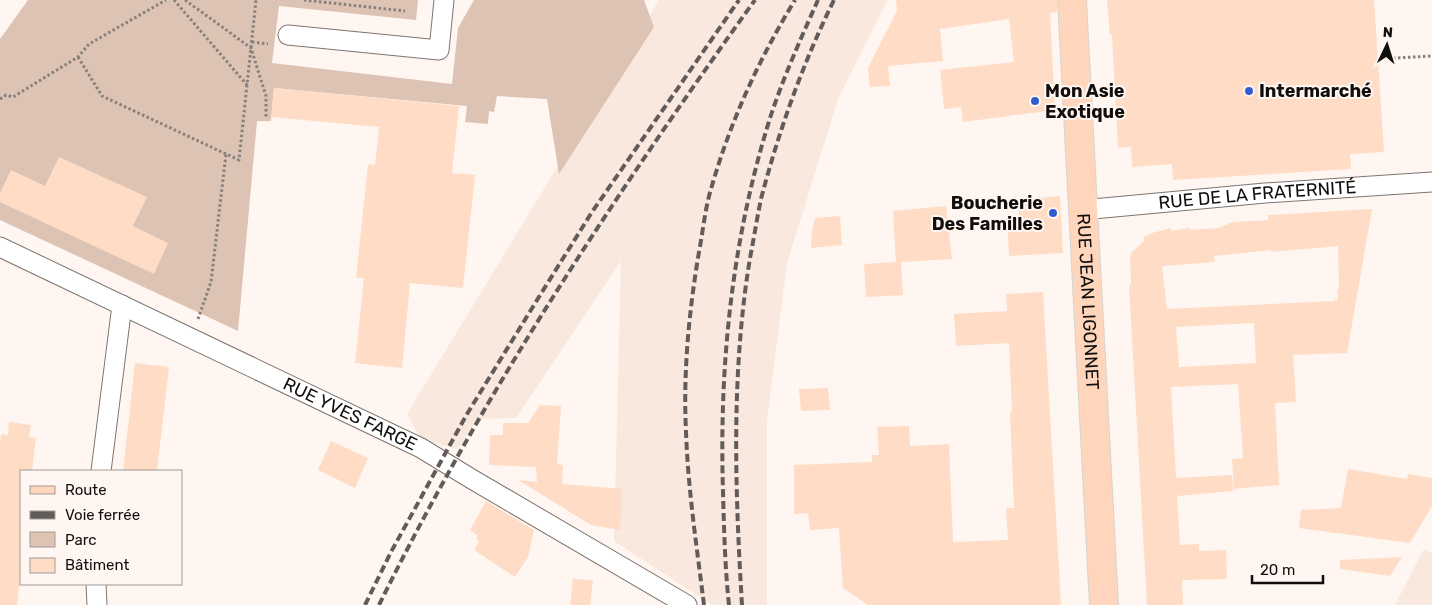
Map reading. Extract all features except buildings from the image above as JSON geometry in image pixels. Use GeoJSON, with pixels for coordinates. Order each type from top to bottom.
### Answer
{"type":"FeatureCollection","features":[{"type":"Feature","properties":{"kind":"main road","name":"RUE JEAN LIGONNET"},"geometry":{"type":"LineString","coordinates":[[1072,0],[1104,605]]}},
{"type":"Feature","properties":{"kind":"street"},"geometry":{"type":"LineString","coordinates":[[288,35],[439,50],[444,0]]}},
{"type":"Feature","properties":{"kind":"street","name":"RUE DE LA FRATERNITÉ"},"geometry":{"type":"LineString","coordinates":[[1082,210],[1265,193],[1432,182]]}},
{"type":"Feature","properties":{"kind":"street","name":"RUE YVES FARGE"},"geometry":{"type":"LineString","coordinates":[[0,247],[421,448],[687,605]]}},
{"type":"Feature","properties":{"kind":"street"},"geometry":{"type":"LineString","coordinates":[[101,470],[122,305]]}},
{"type":"Feature","properties":{"kind":"street"},"geometry":{"type":"LineString","coordinates":[[96,585],[97,605]]}},
{"type":"Feature","properties":{"kind":"path"},"geometry":{"type":"LineString","coordinates":[[0,98],[6,95],[13,97],[78,57],[89,44],[166,0]]}},
{"type":"Feature","properties":{"kind":"path"},"geometry":{"type":"LineString","coordinates":[[174,0],[247,85]]}},
{"type":"Feature","properties":{"kind":"path"},"geometry":{"type":"LineString","coordinates":[[184,0],[251,48],[266,96],[266,119]]}},
{"type":"Feature","properties":{"kind":"path"},"geometry":{"type":"LineString","coordinates":[[78,57],[102,96],[239,160],[256,0]]}},
{"type":"Feature","properties":{"kind":"path"},"geometry":{"type":"LineString","coordinates":[[304,0],[405,11]]}},
{"type":"Feature","properties":{"kind":"path"},"geometry":{"type":"LineString","coordinates":[[1378,59],[1432,56]]}},
{"type":"Feature","properties":{"kind":"path"},"geometry":{"type":"LineString","coordinates":[[192,339],[211,282],[226,154]]}},
{"type":"Feature","properties":{"kind":"shaded area"},"geometry":{"type":"Polygon","coordinates":[[[659,0],[888,0],[838,99],[787,263],[767,420],[767,605],[712,605],[614,541],[621,261],[516,418],[477,419],[458,449],[421,439],[407,414],[659,0]]]}},
{"type":"Feature","properties":{"kind":"shaded area"},"geometry":{"type":"Polygon","coordinates":[[[1424,549],[1432,553],[1432,605],[1395,605],[1424,549]]]}},
{"type":"Feature","properties":{"kind":"green space"},"geometry":{"type":"Polygon","coordinates":[[[28,0],[418,0],[416,20],[279,6],[272,63],[452,84],[458,28],[474,0],[644,0],[654,27],[559,174],[547,99],[497,96],[494,112],[489,111],[488,124],[465,122],[467,106],[274,88],[271,121],[257,121],[238,331],[0,220],[0,39],[28,0]]]}},
{"type":"Feature","properties":{"kind":"railway"},"geometry":{"type":"LineString","coordinates":[[365,605],[391,552],[467,414],[542,292],[592,212],[739,0]]}},
{"type":"Feature","properties":{"kind":"railway"},"geometry":{"type":"LineString","coordinates":[[379,605],[462,448],[554,295],[652,146],[755,0]]}},
{"type":"Feature","properties":{"kind":"railway"},"geometry":{"type":"LineString","coordinates":[[704,605],[691,497],[685,409],[688,342],[695,274],[709,197],[736,115],[769,45],[795,0]]}},
{"type":"Feature","properties":{"kind":"railway"},"geometry":{"type":"LineString","coordinates":[[729,605],[722,444],[723,396],[731,302],[746,208],[771,115],[787,71],[818,0]]}},
{"type":"Feature","properties":{"kind":"railway"},"geometry":{"type":"LineString","coordinates":[[742,605],[736,475],[736,431],[740,344],[750,258],[761,199],[784,122],[802,72],[834,0]]}},
{"type":"Feature","properties":{"kind":"place","name":"Intermarché"},"geometry":{"type":"Point","coordinates":[1249,91]}},
{"type":"Feature","properties":{"kind":"place","name":"Mon Asie Exotique"},"geometry":{"type":"Point","coordinates":[1035,101]}},
{"type":"Feature","properties":{"kind":"place","name":"Boucherie Des Familles"},"geometry":{"type":"Point","coordinates":[1053,213]}}]}
